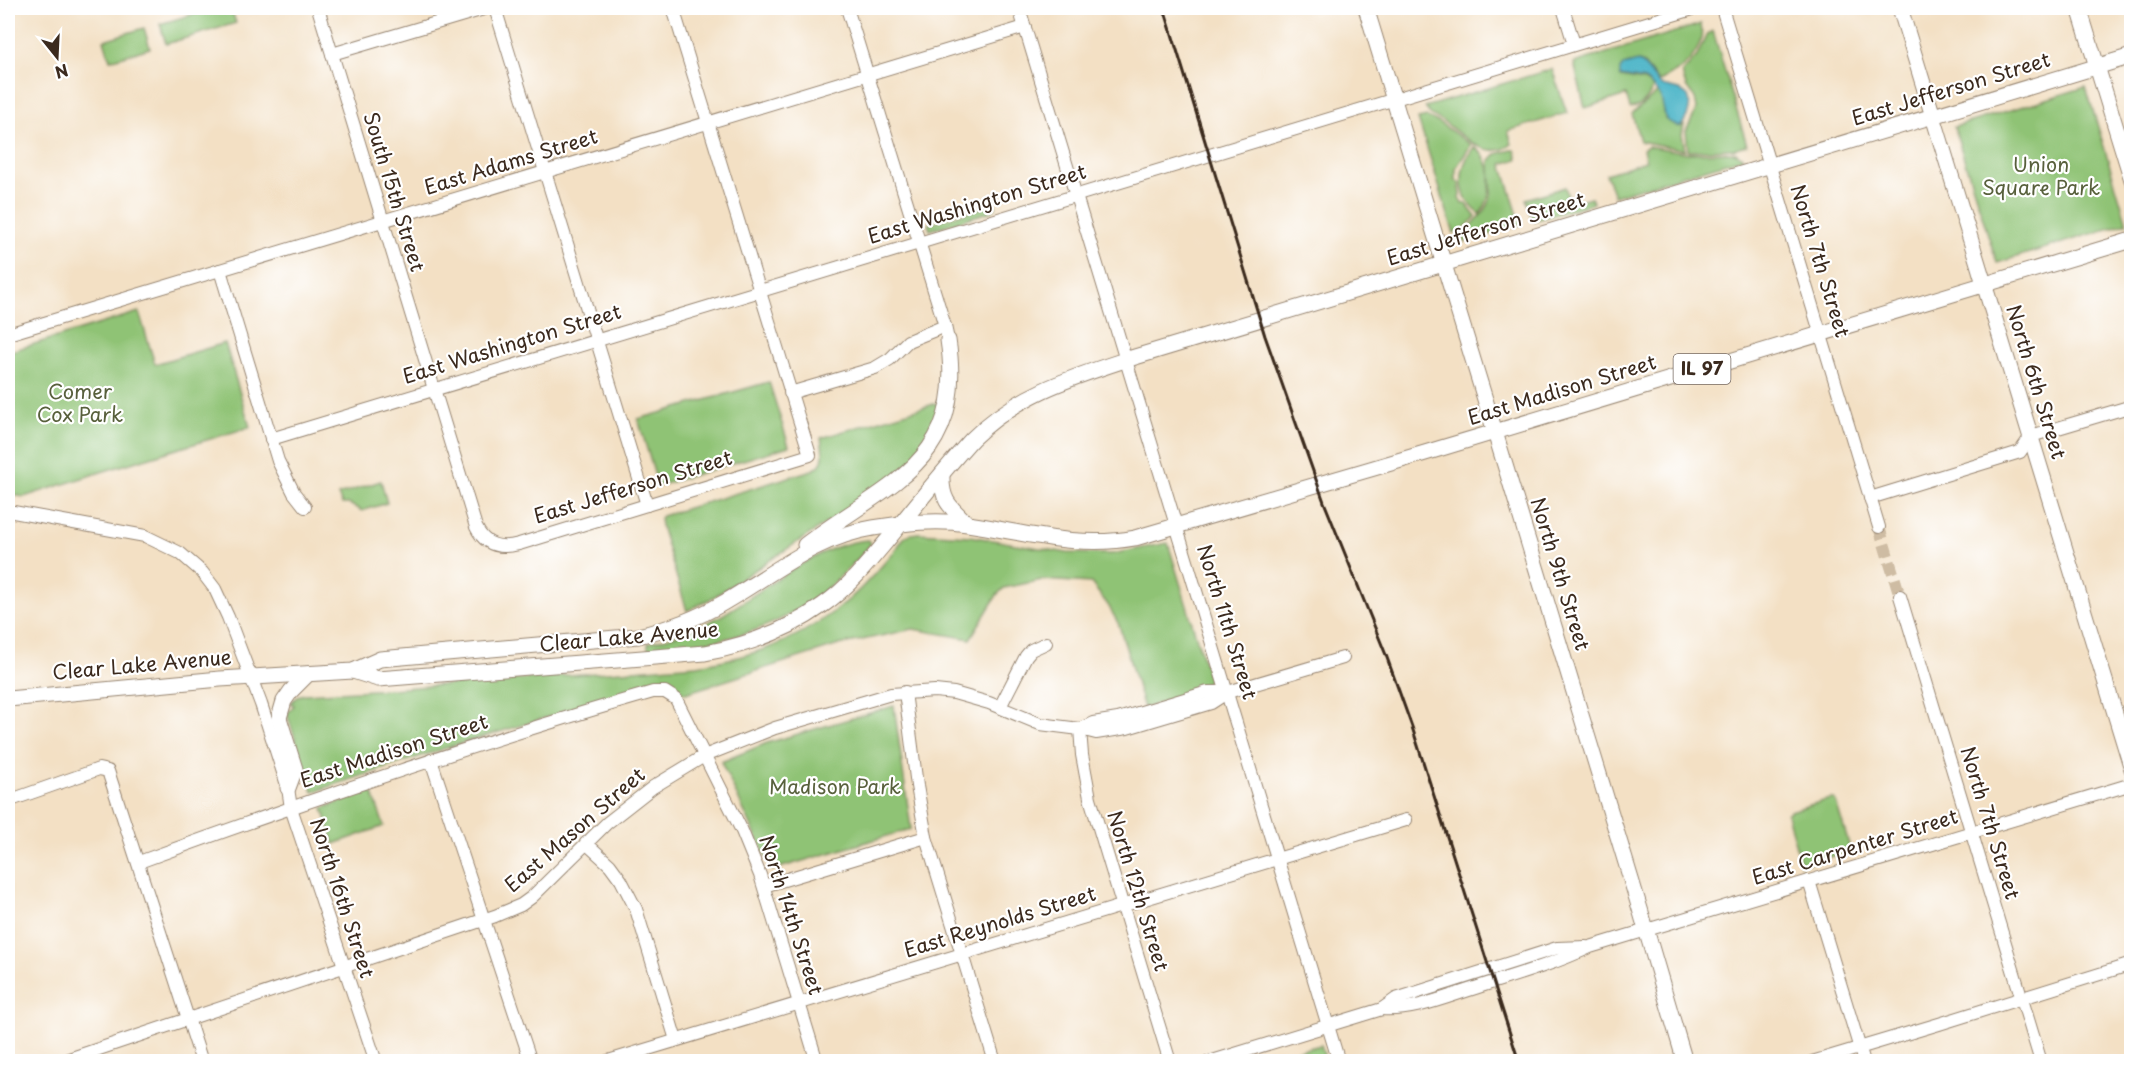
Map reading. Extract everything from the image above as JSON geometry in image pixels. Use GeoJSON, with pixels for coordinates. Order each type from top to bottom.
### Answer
{"type":"FeatureCollection","features":[{"type":"Feature","properties":{"kind":"main road","name":"North 9th Street"},"geometry":{"type":"LineString","coordinates":[[1366,8],[1684,1062]]}},
{"type":"Feature","properties":{"kind":"main road","name":"North 6th Street"},"geometry":{"type":"LineString","coordinates":[[1900,8],[2132,769]]}},
{"type":"Feature","properties":{"kind":"main road"},"geometry":{"type":"LineString","coordinates":[[2079,8],[2132,180]]}},
{"type":"Feature","properties":{"kind":"main road","name":"East Jefferson Street"},"geometry":{"type":"LineString","coordinates":[[901,524],[986,425],[1024,398],[1071,377],[2132,56]]}},
{"type":"Feature","properties":{"kind":"main road","name":"East Madison Street"},"geometry":{"type":"LineString","coordinates":[[901,524],[927,521],[967,524],[1063,541],[1093,543],[1119,541],[1178,527],[2132,240]]}},
{"type":"Feature","properties":{"kind":"main road"},"geometry":{"type":"LineString","coordinates":[[760,579],[825,530],[898,481],[918,463],[928,450],[941,425],[949,399],[951,371],[946,333]]}},
{"type":"Feature","properties":{"kind":"main road"},"geometry":{"type":"LineString","coordinates":[[942,474],[942,490],[945,500],[967,524]]}},
{"type":"Feature","properties":{"kind":"main road","name":"Clear Lake Avenue"},"geometry":{"type":"LineString","coordinates":[[8,699],[250,677],[353,671],[380,659],[638,636],[679,625],[700,616],[795,557],[822,543],[869,528],[901,524]]}},
{"type":"Feature","properties":{"kind":"main road","name":"Clear Lake Avenue"},"geometry":{"type":"LineString","coordinates":[[353,671],[378,680],[705,654],[729,648],[769,636],[824,605],[861,571],[901,524]]}},
{"type":"Feature","properties":{"kind":"main road"},"geometry":{"type":"LineString","coordinates":[[288,788],[295,769],[279,718],[284,701],[291,690],[308,674]]}},
{"type":"Feature","properties":{"kind":"street","name":"South 15th Street"},"geometry":{"type":"LineString","coordinates":[[318,8],[476,527]]}},
{"type":"Feature","properties":{"kind":"street"},"geometry":{"type":"LineString","coordinates":[[332,54],[487,8]]}},
{"type":"Feature","properties":{"kind":"street"},"geometry":{"type":"LineString","coordinates":[[495,8],[647,505]]}},
{"type":"Feature","properties":{"kind":"street"},"geometry":{"type":"LineString","coordinates":[[673,8],[790,393],[875,368],[890,359],[908,341],[946,333],[847,8]]}},
{"type":"Feature","properties":{"kind":"street","name":"North 11th Street"},"geometry":{"type":"LineString","coordinates":[[1019,8],[1339,1062]]}},
{"type":"Feature","properties":{"kind":"street"},"geometry":{"type":"LineString","coordinates":[[1563,8],[1574,44]]}},
{"type":"Feature","properties":{"kind":"street","name":"East Washington Street"},"geometry":{"type":"LineString","coordinates":[[271,439],[1696,8]]}},
{"type":"Feature","properties":{"kind":"street","name":"North 7th Street"},"geometry":{"type":"LineString","coordinates":[[1722,8],[1879,527]]}},
{"type":"Feature","properties":{"kind":"street","name":"East Adams Street"},"geometry":{"type":"LineString","coordinates":[[8,334],[1025,27]]}},
{"type":"Feature","properties":{"kind":"street"},"geometry":{"type":"LineString","coordinates":[[220,270],[282,473],[305,507]]}},
{"type":"Feature","properties":{"kind":"street","name":"East Jefferson Street"},"geometry":{"type":"LineString","coordinates":[[476,527],[488,543],[507,547],[810,455],[790,393]]}},
{"type":"Feature","properties":{"kind":"street"},"geometry":{"type":"LineString","coordinates":[[1870,498],[2020,452],[2031,436],[2132,406]]}},
{"type":"Feature","properties":{"kind":"street","name":"North 16th Street"},"geometry":{"type":"LineString","coordinates":[[8,511],[145,536],[180,553],[201,572],[218,594],[250,677],[288,788],[291,807],[376,1062]]}},
{"type":"Feature","properties":{"kind":"street","name":"North 7th Street"},"geometry":{"type":"LineString","coordinates":[[1900,596],[2041,1062]]}},
{"type":"Feature","properties":{"kind":"street"},"geometry":{"type":"LineString","coordinates":[[1000,707],[1026,656],[1031,650],[1046,643]]}},
{"type":"Feature","properties":{"kind":"street","name":"East Mason Street"},"geometry":{"type":"LineString","coordinates":[[60,1062],[515,908],[532,897],[607,823],[644,793],[704,756],[775,728],[878,697],[905,692],[954,693],[1000,707],[1040,724],[1080,729],[1094,723],[1142,712],[1208,692],[1228,693],[1343,658]]}},
{"type":"Feature","properties":{"kind":"street","name":"North 14th Street"},"geometry":{"type":"LineString","coordinates":[[665,692],[675,699],[742,831],[764,886],[817,1062]]}},
{"type":"Feature","properties":{"kind":"street","name":"East Madison Street"},"geometry":{"type":"LineString","coordinates":[[139,862],[431,760],[644,694],[665,692]]}},
{"type":"Feature","properties":{"kind":"street"},"geometry":{"type":"LineString","coordinates":[[905,692],[916,786],[926,837],[996,1062]]}},
{"type":"Feature","properties":{"kind":"street","name":"North 12th Street"},"geometry":{"type":"LineString","coordinates":[[1080,729],[1090,798],[1170,1062]]}},
{"type":"Feature","properties":{"kind":"street"},"geometry":{"type":"LineString","coordinates":[[431,760],[531,1062]]}},
{"type":"Feature","properties":{"kind":"street"},"geometry":{"type":"LineString","coordinates":[[8,801],[99,769],[108,771],[202,1062]]}},
{"type":"Feature","properties":{"kind":"street","name":"East Carpenter Street"},"geometry":{"type":"LineString","coordinates":[[1209,1062],[1382,1009],[1396,999],[1557,948],[1590,947],[2132,784]]}},
{"type":"Feature","properties":{"kind":"street","name":"East Reynolds Street"},"geometry":{"type":"LineString","coordinates":[[605,1062],[1406,820]]}},
{"type":"Feature","properties":{"kind":"street"},"geometry":{"type":"LineString","coordinates":[[764,886],[926,837]]}},
{"type":"Feature","properties":{"kind":"street"},"geometry":{"type":"LineString","coordinates":[[586,843],[610,865],[621,880],[636,909],[676,1040]]}},
{"type":"Feature","properties":{"kind":"street"},"geometry":{"type":"LineString","coordinates":[[1809,881],[1864,1062]]}},
{"type":"Feature","properties":{"kind":"street"},"geometry":{"type":"LineString","coordinates":[[1812,1062],[2132,964]]}},
{"type":"Feature","properties":{"kind":"green space"},"geometry":{"type":"Polygon","coordinates":[[[214,8],[231,8],[236,23],[166,44],[160,24],[214,8]]]}},
{"type":"Feature","properties":{"kind":"green space"},"geometry":{"type":"Polygon","coordinates":[[[1701,24],[1701,37],[1693,56],[1679,70],[1659,82],[1639,61],[1626,64],[1621,68],[1621,77],[1644,81],[1653,87],[1641,104],[1630,108],[1626,95],[1585,108],[1574,63],[1701,24]]]}},
{"type":"Feature","properties":{"kind":"green space"},"geometry":{"type":"Polygon","coordinates":[[[144,28],[150,48],[110,60],[104,40],[144,28]]]}},
{"type":"Feature","properties":{"kind":"green space"},"geometry":{"type":"Polygon","coordinates":[[[1713,31],[1747,145],[1733,149],[1688,151],[1686,131],[1697,109],[1695,98],[1686,86],[1682,73],[1697,56],[1706,36],[1713,31]]]}},
{"type":"Feature","properties":{"kind":"green space"},"geometry":{"type":"Polygon","coordinates":[[[1552,69],[1567,113],[1508,131],[1512,144],[1503,149],[1485,149],[1476,145],[1431,114],[1425,107],[1552,69]]]}},
{"type":"Feature","properties":{"kind":"green space","name":"Union Square Park"},"geometry":{"type":"Polygon","coordinates":[[[2086,87],[2127,223],[1997,263],[1954,127],[2086,87]]]}},
{"type":"Feature","properties":{"kind":"green space"},"geometry":{"type":"Polygon","coordinates":[[[1658,92],[1663,103],[1665,119],[1679,127],[1684,125],[1682,134],[1685,150],[1640,141],[1632,114],[1658,92]]]}},
{"type":"Feature","properties":{"kind":"green space"},"geometry":{"type":"Polygon","coordinates":[[[1427,117],[1440,123],[1471,145],[1456,168],[1456,181],[1459,182],[1461,195],[1459,197],[1462,204],[1465,203],[1476,217],[1454,234],[1418,119],[1427,117]]]}},
{"type":"Feature","properties":{"kind":"green space"},"geometry":{"type":"Polygon","coordinates":[[[1648,146],[1688,153],[1736,152],[1743,158],[1614,196],[1606,174],[1646,161],[1643,149],[1648,146]]]}},
{"type":"Feature","properties":{"kind":"green space"},"geometry":{"type":"Polygon","coordinates":[[[1474,147],[1486,160],[1490,179],[1488,198],[1480,214],[1467,199],[1462,182],[1464,164],[1474,147]]]}},
{"type":"Feature","properties":{"kind":"green space"},"geometry":{"type":"Polygon","coordinates":[[[1515,150],[1518,159],[1502,164],[1521,225],[1464,242],[1466,232],[1487,207],[1489,201],[1490,160],[1496,154],[1515,150]]]}},
{"type":"Feature","properties":{"kind":"green space"},"geometry":{"type":"Polygon","coordinates":[[[1565,187],[1570,203],[1591,197],[1593,203],[1533,221],[1526,199],[1565,187]]]}},
{"type":"Feature","properties":{"kind":"green space"},"geometry":{"type":"Polygon","coordinates":[[[995,204],[996,208],[992,211],[930,230],[928,224],[995,204]]]}},
{"type":"Feature","properties":{"kind":"green space","name":"Comer Cox Park"},"geometry":{"type":"Polygon","coordinates":[[[139,312],[155,364],[225,343],[250,427],[24,497],[8,494],[8,352],[139,312]]]}},
{"type":"Feature","properties":{"kind":"green space"},"geometry":{"type":"Polygon","coordinates":[[[769,382],[789,446],[658,486],[638,419],[769,382]]]}},
{"type":"Feature","properties":{"kind":"green space"},"geometry":{"type":"Polygon","coordinates":[[[944,401],[918,456],[873,493],[712,598],[687,611],[661,526],[662,516],[812,470],[822,461],[821,438],[944,401]]]}},
{"type":"Feature","properties":{"kind":"green space"},"geometry":{"type":"Polygon","coordinates":[[[381,481],[387,503],[362,511],[349,504],[342,504],[338,495],[381,481]]]}},
{"type":"Feature","properties":{"kind":"green space"},"geometry":{"type":"Polygon","coordinates":[[[918,533],[970,536],[1067,553],[1112,554],[1168,543],[1209,679],[1201,690],[1144,708],[1119,625],[1108,605],[1091,583],[1042,580],[1004,588],[997,595],[970,639],[913,629],[839,645],[686,693],[664,685],[654,685],[443,749],[313,792],[287,714],[294,705],[290,703],[298,696],[697,665],[735,658],[770,647],[819,622],[859,590],[905,537],[918,533]]]}},
{"type":"Feature","properties":{"kind":"green space"},"geometry":{"type":"Polygon","coordinates":[[[869,540],[871,544],[822,592],[798,610],[772,623],[716,641],[648,649],[648,643],[683,633],[717,618],[810,559],[850,543],[869,540]]]}},
{"type":"Feature","properties":{"kind":"green space","name":"Madison Park"},"geometry":{"type":"Polygon","coordinates":[[[894,706],[911,829],[772,870],[721,762],[767,743],[894,706]]]}},
{"type":"Feature","properties":{"kind":"green space"},"geometry":{"type":"Polygon","coordinates":[[[372,791],[384,826],[334,844],[323,808],[372,791]]]}},
{"type":"Feature","properties":{"kind":"green space"},"geometry":{"type":"Polygon","coordinates":[[[1830,799],[1836,802],[1851,851],[1801,865],[1787,814],[1790,811],[1830,799]]]}},
{"type":"Feature","properties":{"kind":"green space"},"geometry":{"type":"Polygon","coordinates":[[[1321,1045],[1326,1061],[1258,1061],[1321,1045]]]}},
{"type":"Feature","properties":{"kind":"water"},"geometry":{"type":"Polygon","coordinates":[[[1638,61],[1661,85],[1679,90],[1688,96],[1688,112],[1681,126],[1666,120],[1661,97],[1645,80],[1620,76],[1620,70],[1624,65],[1638,61]]]}},
{"type":"Feature","properties":{"kind":"tunnel"},"geometry":{"type":"LineString","coordinates":[[1879,527],[1900,596]]}},
{"type":"Feature","properties":{"kind":"railway"},"geometry":{"type":"LineString","coordinates":[[1164,8],[1265,336],[1324,502],[1386,655],[1412,727],[1519,1062]]}}]}
